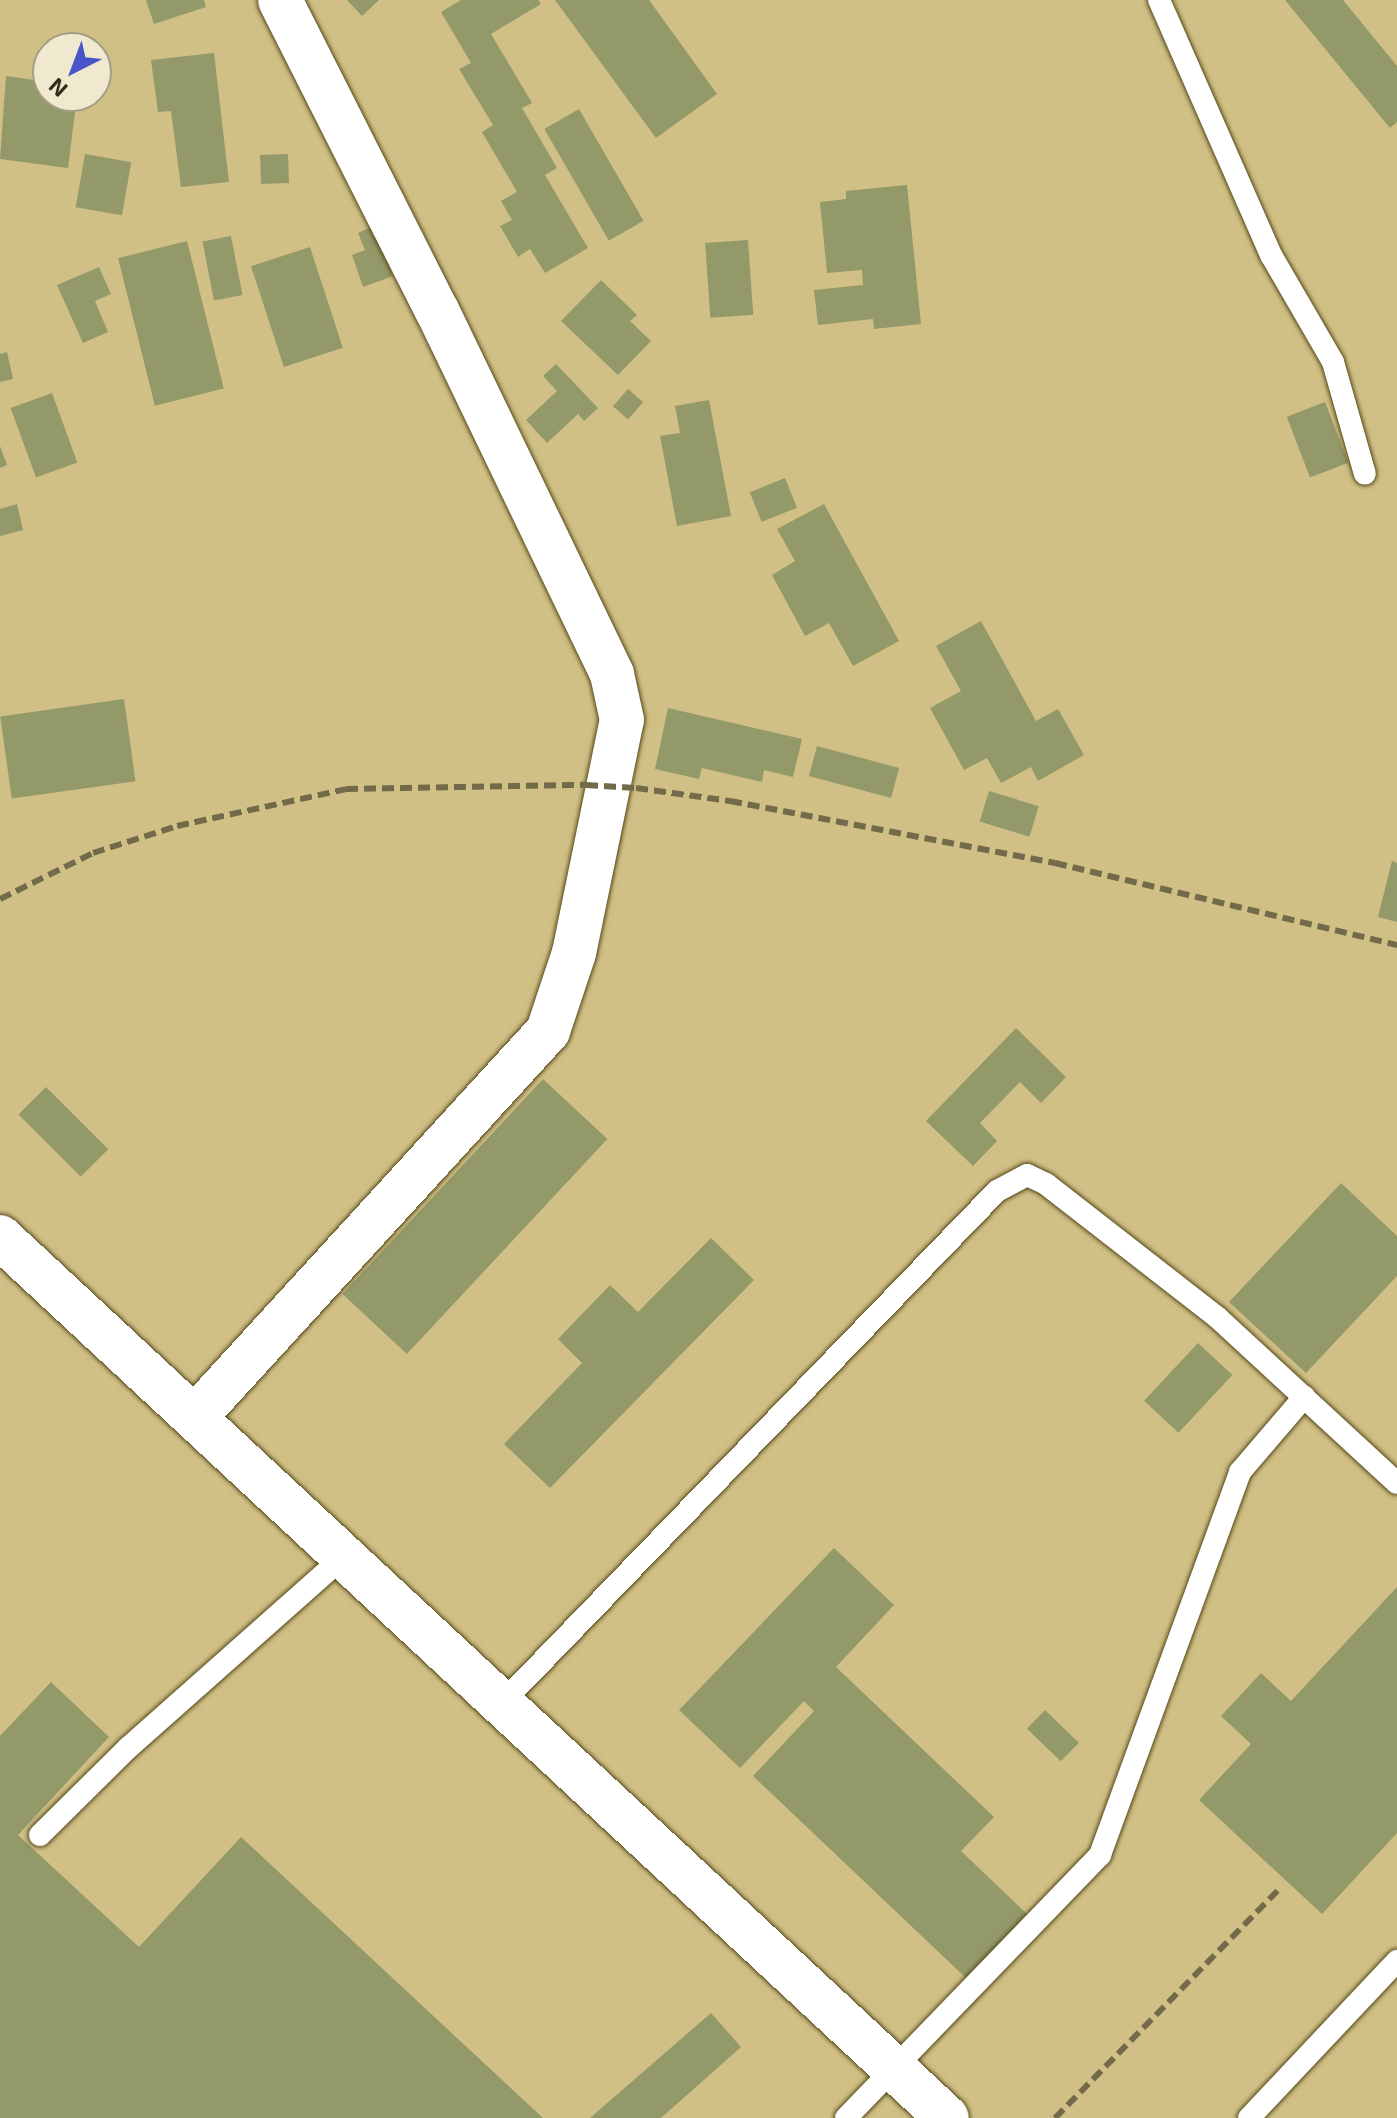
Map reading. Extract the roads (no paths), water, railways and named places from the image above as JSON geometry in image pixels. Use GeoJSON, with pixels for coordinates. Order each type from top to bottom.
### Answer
{"type":"FeatureCollection","features":[{"type":"Feature","properties":{"kind":"street"},"geometry":{"type":"LineString","coordinates":[[196,1416],[548,1031],[574,953],[622,720],[612,674],[437,311],[280,0]]}},
{"type":"Feature","properties":{"kind":"street"},"geometry":{"type":"LineString","coordinates":[[0,1237],[196,1416],[947,2118]]}},
{"type":"Feature","properties":{"kind":"lane"},"geometry":{"type":"LineString","coordinates":[[1159,0],[1271,255],[1333,362],[1365,474]]}},
{"type":"Feature","properties":{"kind":"lane"},"geometry":{"type":"LineString","coordinates":[[502,1703],[997,1191],[1027,1175],[1046,1184],[1218,1318],[1397,1483]]}},
{"type":"Feature","properties":{"kind":"lane"},"geometry":{"type":"LineString","coordinates":[[846,2118],[1100,1855],[1240,1472],[1304,1397]]}},
{"type":"Feature","properties":{"kind":"lane"},"geometry":{"type":"LineString","coordinates":[[40,1835],[128,1748],[345,1555]]}},
{"type":"Feature","properties":{"kind":"lane"},"geometry":{"type":"LineString","coordinates":[[1249,2118],[1397,1961]]}},
{"type":"Feature","properties":{"kind":"railway"},"geometry":{"type":"LineString","coordinates":[[0,899],[93,853],[177,826],[346,789],[586,785],[636,788],[730,801],[1055,863],[1397,945]]}},
{"type":"Feature","properties":{"kind":"railway"},"geometry":{"type":"LineString","coordinates":[[1055,2118],[1281,1887]]}}]}
